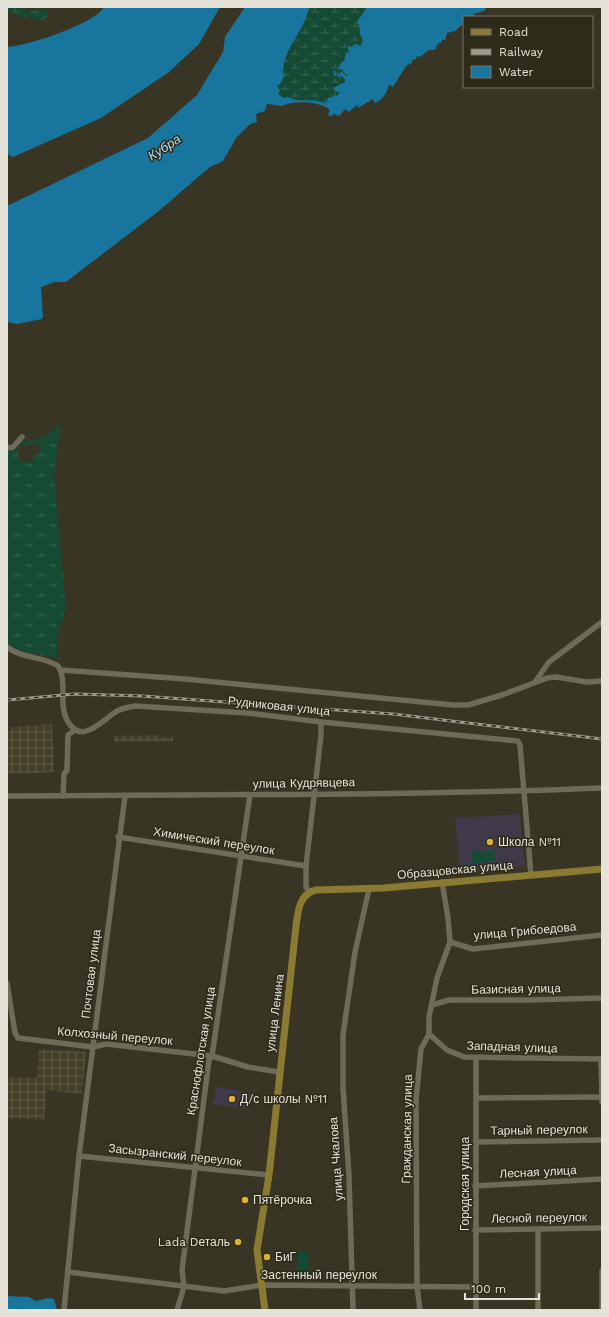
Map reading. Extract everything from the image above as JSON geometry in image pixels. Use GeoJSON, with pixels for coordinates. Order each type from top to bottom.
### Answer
{"type":"FeatureCollection","features":[{"type":"Feature","properties":{"kind":"main road","name":"Образцовская улица"},"geometry":{"type":"LineString","coordinates":[[309,891],[320,889],[369,888],[602,869]]}},
{"type":"Feature","properties":{"kind":"main road","name":"улица Ленина"},"geometry":{"type":"LineString","coordinates":[[265,1310],[257,1250],[269,1175],[279,1072],[298,913],[303,897],[309,891]]}},
{"type":"Feature","properties":{"kind":"street"},"geometry":{"type":"LineString","coordinates":[[7,448],[13,447],[22,437]]}},
{"type":"Feature","properties":{"kind":"street"},"geometry":{"type":"LineString","coordinates":[[535,683],[548,662],[602,622]]}},
{"type":"Feature","properties":{"kind":"street"},"geometry":{"type":"LineString","coordinates":[[7,647],[16,653],[49,660],[61,670],[66,718],[75,730],[68,735],[67,770],[64,774],[64,796]]}},
{"type":"Feature","properties":{"kind":"street"},"geometry":{"type":"LineString","coordinates":[[61,670],[185,679],[453,705],[468,705],[502,695],[547,678],[556,677],[587,682],[602,681]]}},
{"type":"Feature","properties":{"kind":"street","name":"Рудниковая улица"},"geometry":{"type":"LineString","coordinates":[[75,730],[89,730],[117,711],[135,706],[248,713],[321,722],[518,741],[520,745],[524,791]]}},
{"type":"Feature","properties":{"kind":"street"},"geometry":{"type":"LineString","coordinates":[[309,891],[306,888],[306,866],[321,722]]}},
{"type":"Feature","properties":{"kind":"street","name":"улица Кудрявцева"},"geometry":{"type":"LineString","coordinates":[[7,796],[250,795],[524,791],[602,788]]}},
{"type":"Feature","properties":{"kind":"street"},"geometry":{"type":"LineString","coordinates":[[524,791],[531,875]]}},
{"type":"Feature","properties":{"kind":"street","name":"Краснофлотская улица"},"geometry":{"type":"LineString","coordinates":[[177,1310],[184,1288],[182,1270],[209,1060],[212,1056],[250,795]]}},
{"type":"Feature","properties":{"kind":"street","name":"Почтовая улица"},"geometry":{"type":"LineString","coordinates":[[64,1310],[79,1156],[118,837],[125,796]]}},
{"type":"Feature","properties":{"kind":"street","name":"Химический переулок"},"geometry":{"type":"LineString","coordinates":[[118,837],[306,866]]}},
{"type":"Feature","properties":{"kind":"street","name":"Гражданская улица"},"geometry":{"type":"LineString","coordinates":[[420,1310],[417,1286],[416,1101],[421,1049],[429,1034],[437,978],[450,942],[442,882]]}},
{"type":"Feature","properties":{"kind":"street","name":"улица Чкалова"},"geometry":{"type":"LineString","coordinates":[[353,1310],[350,1176],[343,1087],[343,1035],[355,952],[369,888]]}},
{"type":"Feature","properties":{"kind":"street","name":"улица Грибоедова"},"geometry":{"type":"LineString","coordinates":[[450,942],[473,949],[602,935]]}},
{"type":"Feature","properties":{"kind":"street","name":"Колхозный переулок"},"geometry":{"type":"LineString","coordinates":[[7,983],[15,1033],[18,1038],[93,1047],[106,1044],[212,1056],[248,1067],[279,1072]]}},
{"type":"Feature","properties":{"kind":"street","name":"Базисная улица"},"geometry":{"type":"LineString","coordinates":[[432,1005],[449,1000],[602,998]]}},
{"type":"Feature","properties":{"kind":"street","name":"Западная улица"},"geometry":{"type":"LineString","coordinates":[[429,1034],[452,1054],[476,1058],[602,1059]]}},
{"type":"Feature","properties":{"kind":"street","name":"Городская улица"},"geometry":{"type":"LineString","coordinates":[[476,1058],[476,1310]]}},
{"type":"Feature","properties":{"kind":"street"},"geometry":{"type":"LineString","coordinates":[[602,1059],[602,1102]]}},
{"type":"Feature","properties":{"kind":"street"},"geometry":{"type":"LineString","coordinates":[[476,1098],[602,1097]]}},
{"type":"Feature","properties":{"kind":"street","name":"Тарный переулок"},"geometry":{"type":"LineString","coordinates":[[476,1142],[602,1140]]}},
{"type":"Feature","properties":{"kind":"street","name":"Засызранский переулок"},"geometry":{"type":"LineString","coordinates":[[79,1156],[196,1169],[269,1175]]}},
{"type":"Feature","properties":{"kind":"street","name":"Лесная улица"},"geometry":{"type":"LineString","coordinates":[[475,1186],[602,1179]]}},
{"type":"Feature","properties":{"kind":"street","name":"Лесной переулок"},"geometry":{"type":"LineString","coordinates":[[476,1230],[602,1228]]}},
{"type":"Feature","properties":{"kind":"street"},"geometry":{"type":"LineString","coordinates":[[538,1230],[538,1310]]}},
{"type":"Feature","properties":{"kind":"street"},"geometry":{"type":"LineString","coordinates":[[602,1271],[602,1310]]}},
{"type":"Feature","properties":{"kind":"street","name":"Застенный переулок"},"geometry":{"type":"LineString","coordinates":[[68,1272],[184,1288],[224,1291],[262,1285],[475,1287]]}},
{"type":"Feature","properties":{"kind":"shaded area"},"geometry":{"type":"Polygon","coordinates":[[[52,724],[54,772],[7,774],[7,732],[11,731],[11,727],[52,724]]]}},
{"type":"Feature","properties":{"kind":"shaded area"},"geometry":{"type":"Polygon","coordinates":[[[158,735],[158,737],[173,737],[173,741],[114,742],[114,736],[158,735]]]}},
{"type":"Feature","properties":{"kind":"shaded area","name":"Школа №11"},"geometry":{"type":"Polygon","coordinates":[[[520,814],[525,866],[460,872],[455,818],[520,814]]]}},
{"type":"Feature","properties":{"kind":"shaded area"},"geometry":{"type":"Polygon","coordinates":[[[39,1049],[86,1052],[82,1094],[46,1090],[44,1120],[7,1118],[8,1077],[37,1078],[39,1049]]]}},
{"type":"Feature","properties":{"kind":"shaded area","name":"Д/с школы №11"},"geometry":{"type":"Polygon","coordinates":[[[216,1087],[252,1093],[249,1110],[213,1104],[216,1087]]]}},
{"type":"Feature","properties":{"kind":"green space"},"geometry":{"type":"Polygon","coordinates":[[[7,7],[22,7],[27,12],[45,10],[48,11],[48,17],[39,21],[33,17],[21,17],[11,11],[7,12],[7,7]]]}},
{"type":"Feature","properties":{"kind":"green space"},"geometry":{"type":"Polygon","coordinates":[[[310,7],[367,7],[357,24],[359,24],[359,31],[364,42],[362,41],[361,46],[349,46],[350,53],[346,52],[345,54],[339,70],[341,69],[349,75],[346,76],[341,71],[341,75],[339,75],[338,72],[335,74],[333,71],[336,76],[338,75],[340,78],[345,77],[345,83],[333,88],[340,92],[339,95],[328,99],[326,103],[284,98],[278,94],[280,91],[277,86],[280,84],[284,76],[283,68],[287,55],[303,25],[310,7]]]}},
{"type":"Feature","properties":{"kind":"green space"},"geometry":{"type":"Polygon","coordinates":[[[61,424],[54,475],[66,608],[57,635],[57,657],[55,658],[17,650],[7,642],[7,449],[18,450],[19,462],[33,462],[33,455],[39,454],[39,444],[18,445],[21,442],[42,438],[61,424]]]}},
{"type":"Feature","properties":{"kind":"green space"},"geometry":{"type":"Polygon","coordinates":[[[494,850],[495,861],[472,864],[471,852],[494,850]]]}},
{"type":"Feature","properties":{"kind":"green space"},"geometry":{"type":"Polygon","coordinates":[[[298,1251],[309,1252],[308,1271],[297,1271],[298,1251]]]}},
{"type":"Feature","properties":{"kind":"water"},"geometry":{"type":"Polygon","coordinates":[[[104,7],[220,7],[199,44],[169,72],[101,118],[13,157],[7,154],[7,47],[29,43],[75,27],[98,14],[104,7]]]}},
{"type":"Feature","properties":{"kind":"water","name":"Кубра"},"geometry":{"type":"Polygon","coordinates":[[[245,7],[310,7],[303,25],[287,55],[283,68],[283,75],[285,75],[280,84],[277,86],[280,90],[278,94],[284,98],[288,97],[296,100],[326,103],[328,98],[338,95],[340,92],[336,92],[333,88],[345,82],[345,78],[344,79],[342,76],[339,78],[338,75],[334,76],[333,71],[335,70],[336,74],[338,72],[339,75],[341,71],[346,76],[348,75],[343,72],[343,70],[338,69],[344,61],[346,52],[350,53],[348,49],[349,45],[351,47],[355,44],[361,46],[362,40],[364,42],[360,34],[359,24],[356,23],[367,7],[487,7],[484,11],[473,14],[474,16],[463,16],[463,24],[455,31],[447,33],[445,40],[438,43],[435,50],[429,50],[420,57],[417,56],[416,59],[412,60],[412,63],[406,66],[393,87],[391,85],[388,86],[384,96],[375,103],[373,99],[358,108],[357,105],[349,112],[345,109],[339,116],[334,114],[330,117],[328,114],[330,110],[326,107],[313,103],[299,102],[282,106],[267,104],[265,111],[256,114],[257,122],[250,124],[236,138],[223,161],[210,167],[160,210],[66,282],[55,282],[41,287],[42,319],[17,324],[7,322],[7,206],[148,138],[197,95],[223,52],[225,37],[245,7]]]}},
{"type":"Feature","properties":{"kind":"water"},"geometry":{"type":"Polygon","coordinates":[[[7,1296],[29,1297],[36,1301],[48,1298],[54,1299],[57,1310],[7,1310],[7,1296]]]}},
{"type":"Feature","properties":{"kind":"railway"},"geometry":{"type":"LineString","coordinates":[[7,700],[75,694],[142,696],[393,714],[602,739]]}},
{"type":"Feature","properties":{"kind":"place","name":"Школа №11"},"geometry":{"type":"Point","coordinates":[490,842]}},
{"type":"Feature","properties":{"kind":"place","name":"Д/с школы №11"},"geometry":{"type":"Point","coordinates":[232,1099]}},
{"type":"Feature","properties":{"kind":"place","name":"Пятёрочка"},"geometry":{"type":"Point","coordinates":[245,1200]}},
{"type":"Feature","properties":{"kind":"place","name":"Lada Dеталь"},"geometry":{"type":"Point","coordinates":[238,1242]}},
{"type":"Feature","properties":{"kind":"place","name":"БиГ"},"geometry":{"type":"Point","coordinates":[267,1257]}}]}
